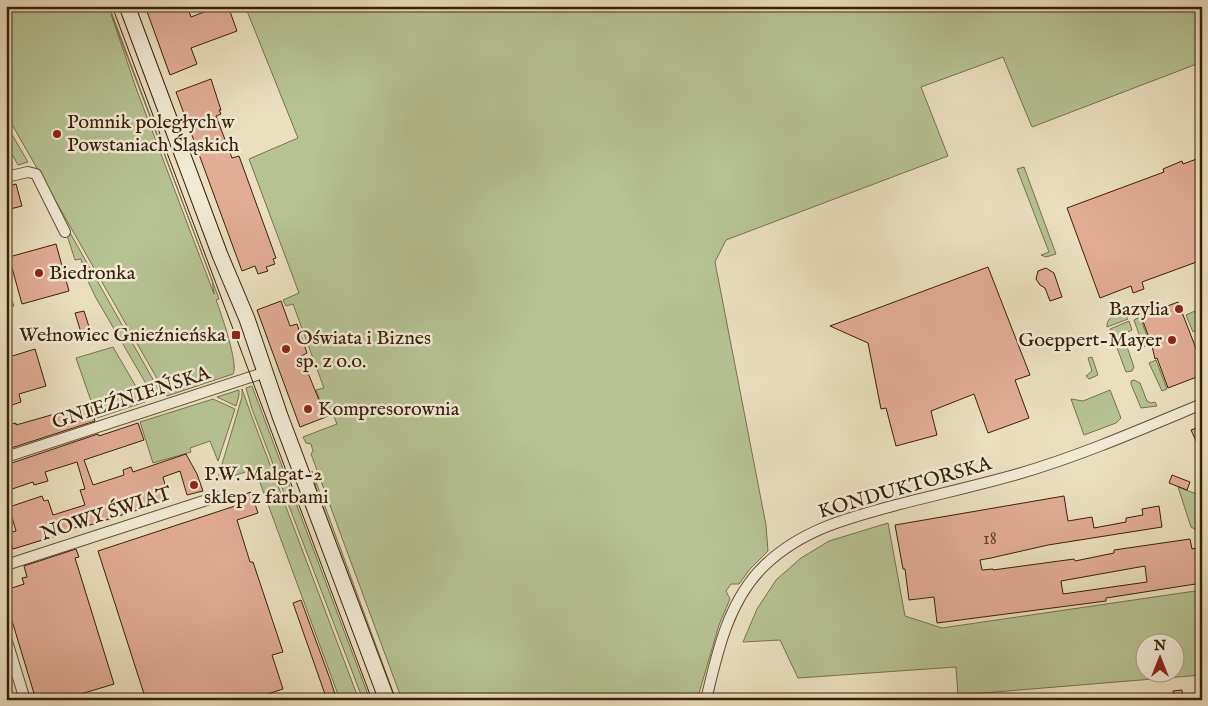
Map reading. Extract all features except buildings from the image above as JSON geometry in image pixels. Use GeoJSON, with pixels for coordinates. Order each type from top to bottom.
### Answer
{"type":"FeatureCollection","features":[{"type":"Feature","properties":{"kind":"main road"},"geometry":{"type":"LineString","coordinates":[[127,6],[220,255],[235,289],[283,424],[387,700]]}},
{"type":"Feature","properties":{"kind":"street"},"geometry":{"type":"LineString","coordinates":[[6,177],[28,172],[36,174],[65,232]]}},
{"type":"Feature","properties":{"kind":"street","name":"GNIEŹNIEŃSKA"},"geometry":{"type":"LineString","coordinates":[[6,457],[266,372]]}},
{"type":"Feature","properties":{"kind":"street","name":"KONDUKTORSKA"},"geometry":{"type":"LineString","coordinates":[[706,700],[722,640],[730,617],[740,598],[764,566],[806,536],[850,518],[1019,474],[1098,446],[1202,404]]}},
{"type":"Feature","properties":{"kind":"street","name":"NOWY ŚWIAT"},"geometry":{"type":"LineString","coordinates":[[6,565],[216,497]]}},
{"type":"Feature","properties":{"kind":"street"},"geometry":{"type":"LineString","coordinates":[[6,638],[25,700]]}},
{"type":"Feature","properties":{"kind":"green space"},"geometry":{"type":"Polygon","coordinates":[[[6,6],[109,6],[200,249],[111,14],[136,88],[214,294],[212,281],[219,299],[216,300],[234,360],[233,374],[167,396],[6,114],[6,6]]]}},
{"type":"Feature","properties":{"kind":"green space"},"geometry":{"type":"Polygon","coordinates":[[[245,6],[1202,6],[1202,62],[1032,127],[1003,57],[921,87],[948,156],[726,240],[715,262],[766,525],[768,551],[750,569],[739,584],[731,584],[726,591],[730,599],[719,625],[697,700],[402,700],[311,454],[313,451],[311,444],[306,443],[303,437],[337,424],[333,414],[326,417],[316,390],[324,388],[293,304],[286,306],[283,300],[299,293],[249,159],[298,138],[245,6]]]}},
{"type":"Feature","properties":{"kind":"green space"},"geometry":{"type":"Polygon","coordinates":[[[6,124],[28,162],[18,165],[6,143],[6,124]]]}},
{"type":"Feature","properties":{"kind":"green space"},"geometry":{"type":"Polygon","coordinates":[[[1024,167],[1056,254],[1046,257],[1041,255],[1049,252],[1017,169],[1024,167]]]}},
{"type":"Feature","properties":{"kind":"green space"},"geometry":{"type":"Polygon","coordinates":[[[69,231],[159,390],[155,399],[96,298],[85,275],[81,259],[75,260],[66,232],[69,231]]]}},
{"type":"Feature","properties":{"kind":"green space"},"geometry":{"type":"Polygon","coordinates":[[[6,284],[14,306],[6,308],[6,284]]]}},
{"type":"Feature","properties":{"kind":"green space"},"geometry":{"type":"Polygon","coordinates":[[[1195,311],[1202,328],[1193,332],[1186,315],[1195,311]]]}},
{"type":"Feature","properties":{"kind":"green space"},"geometry":{"type":"Polygon","coordinates":[[[1123,313],[1128,319],[1107,327],[1108,321],[1112,317],[1123,313]]]}},
{"type":"Feature","properties":{"kind":"green space"},"geometry":{"type":"Polygon","coordinates":[[[1140,317],[1150,344],[1143,347],[1142,337],[1140,337],[1134,320],[1140,317]]]}},
{"type":"Feature","properties":{"kind":"green space"},"geometry":{"type":"Polygon","coordinates":[[[1129,321],[1132,330],[1126,333],[1125,341],[1134,367],[1132,371],[1126,372],[1110,329],[1129,321]]]}},
{"type":"Feature","properties":{"kind":"green space"},"geometry":{"type":"Polygon","coordinates":[[[113,347],[145,402],[97,418],[76,358],[113,347]]]}},
{"type":"Feature","properties":{"kind":"green space"},"geometry":{"type":"Polygon","coordinates":[[[1092,357],[1098,375],[1089,379],[1086,376],[1092,371],[1088,358],[1092,357]]]}},
{"type":"Feature","properties":{"kind":"green space"},"geometry":{"type":"Polygon","coordinates":[[[1156,360],[1167,389],[1162,391],[1149,363],[1156,360]]]}},
{"type":"Feature","properties":{"kind":"green space"},"geometry":{"type":"Polygon","coordinates":[[[1134,380],[1140,383],[1147,401],[1155,402],[1157,406],[1141,408],[1131,384],[1131,381],[1134,380]]]}},
{"type":"Feature","properties":{"kind":"green space"},"geometry":{"type":"Polygon","coordinates":[[[252,386],[370,700],[363,700],[252,409],[246,388],[252,386]]]}},
{"type":"Feature","properties":{"kind":"green space"},"geometry":{"type":"Polygon","coordinates":[[[242,389],[359,700],[340,700],[255,469],[217,481],[242,397],[242,389]]]}},
{"type":"Feature","properties":{"kind":"green space"},"geometry":{"type":"Polygon","coordinates":[[[239,390],[236,406],[217,397],[239,390]]]}},
{"type":"Feature","properties":{"kind":"green space"},"geometry":{"type":"Polygon","coordinates":[[[1110,390],[1121,418],[1116,423],[1084,435],[1071,399],[1083,401],[1110,390]]]}},
{"type":"Feature","properties":{"kind":"green space"},"geometry":{"type":"Polygon","coordinates":[[[213,399],[235,409],[218,461],[210,441],[190,448],[191,452],[153,463],[140,422],[213,399]]]}},
{"type":"Feature","properties":{"kind":"green space"},"geometry":{"type":"Polygon","coordinates":[[[312,471],[396,700],[393,700],[320,505],[312,471]]]}},
{"type":"Feature","properties":{"kind":"green space"},"geometry":{"type":"Polygon","coordinates":[[[1178,487],[1202,496],[1202,533],[1191,527],[1178,487]]]}},
{"type":"Feature","properties":{"kind":"green space"},"geometry":{"type":"Polygon","coordinates":[[[888,523],[905,616],[942,628],[1202,590],[1202,675],[1186,676],[1186,634],[1136,634],[1136,680],[958,695],[956,667],[798,678],[780,640],[743,642],[757,609],[776,580],[801,558],[829,541],[888,523]]]}},
{"type":"Feature","properties":{"kind":"tram line"},"geometry":{"type":"LineString","coordinates":[[112,6],[372,700]]}},
{"type":"Feature","properties":{"kind":"place","name":"Pomnik poległych w Powstaniach Śląskich"},"geometry":{"type":"Point","coordinates":[57,134]}},
{"type":"Feature","properties":{"kind":"place","name":"Biedronka"},"geometry":{"type":"Point","coordinates":[39,273]}},
{"type":"Feature","properties":{"kind":"place","name":"Bazylia"},"geometry":{"type":"Point","coordinates":[1179,309]}},
{"type":"Feature","properties":{"kind":"place","name":"Wełnowiec Gnieźnieńska"},"geometry":{"type":"Point","coordinates":[236,335]}},
{"type":"Feature","properties":{"kind":"place","name":"Goeppert-Mayer"},"geometry":{"type":"Point","coordinates":[1172,340]}},
{"type":"Feature","properties":{"kind":"place","name":"Oświata i Biznes sp. z o.o."},"geometry":{"type":"Point","coordinates":[286,349]}},
{"type":"Feature","properties":{"kind":"place","name":"Kompresorownia"},"geometry":{"type":"Point","coordinates":[308,409]}},
{"type":"Feature","properties":{"kind":"place","name":"P.W. Malgat-2 sklep z farbami"},"geometry":{"type":"Point","coordinates":[194,485]}}]}
